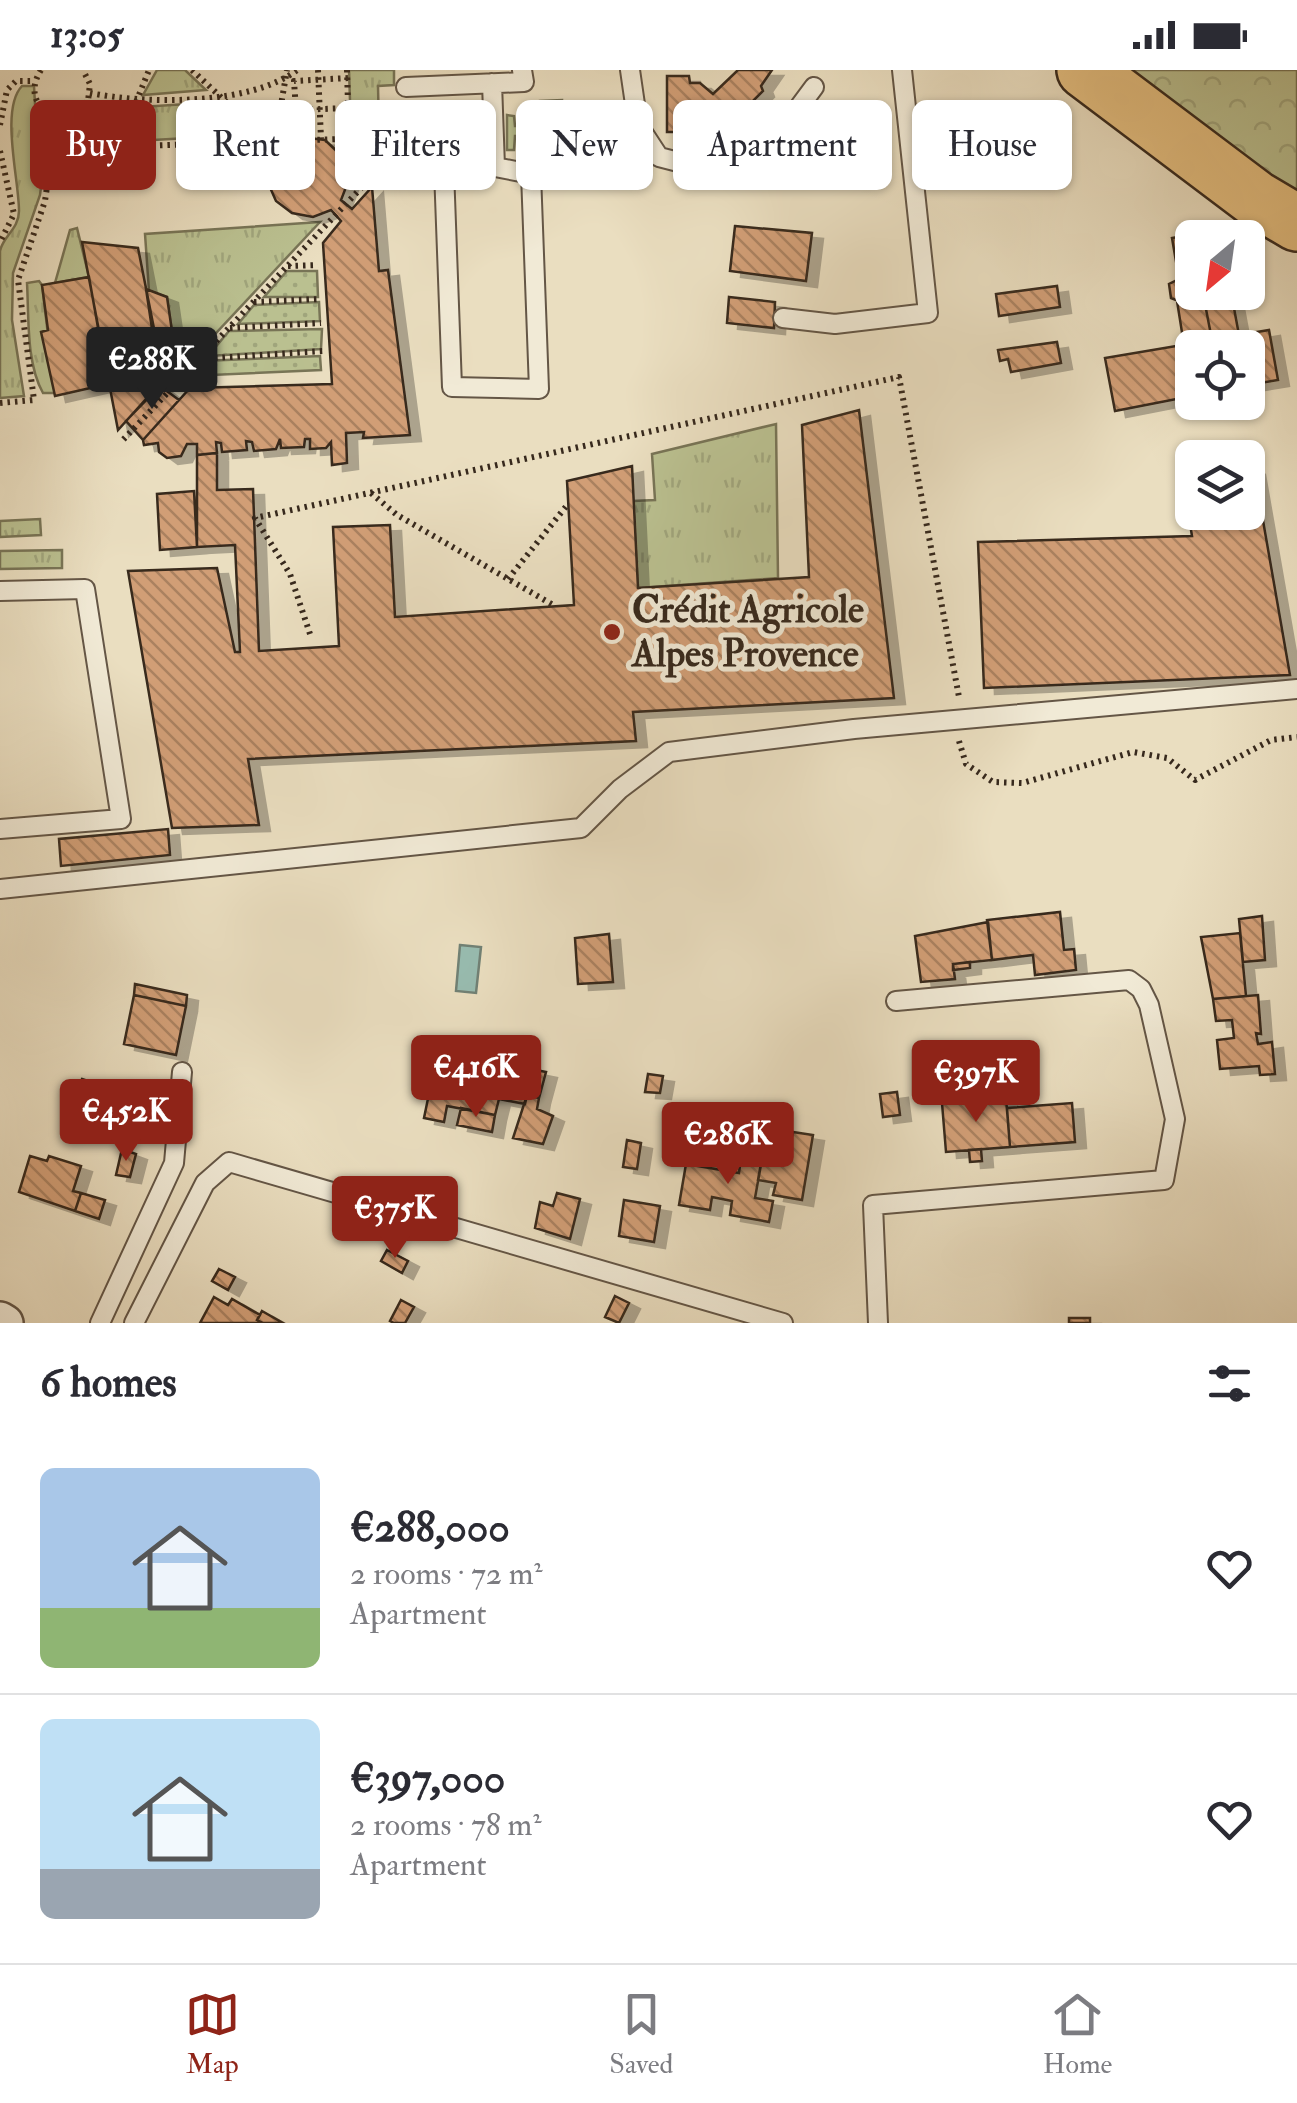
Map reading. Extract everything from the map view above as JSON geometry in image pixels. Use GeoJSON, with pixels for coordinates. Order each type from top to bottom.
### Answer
{"type":"FeatureCollection","features":[{"type":"Feature","properties":{"kind":"highway"},"geometry":{"type":"LineString","coordinates":[[1086,70],[1241,188],[1297,223]]}},
{"type":"Feature","properties":{"kind":"lane"},"geometry":{"type":"LineString","coordinates":[[406,88],[524,82],[522,70]]}},
{"type":"Feature","properties":{"kind":"lane"},"geometry":{"type":"LineString","coordinates":[[630,70],[638,126],[660,157],[690,164],[791,118],[814,88]]}},
{"type":"Feature","properties":{"kind":"lane"},"geometry":{"type":"LineString","coordinates":[[783,318],[836,324],[928,313],[902,70]]}},
{"type":"Feature","properties":{"kind":"lane"},"geometry":{"type":"LineString","coordinates":[[492,84],[493,100]]}},
{"type":"Feature","properties":{"kind":"lane"},"geometry":{"type":"LineString","coordinates":[[495,167],[531,174],[539,390],[452,387],[444,170],[495,167]]}},
{"type":"Feature","properties":{"kind":"lane"},"geometry":{"type":"LineString","coordinates":[[0,591],[85,589],[121,820],[0,828]]}},
{"type":"Feature","properties":{"kind":"lane"},"geometry":{"type":"LineString","coordinates":[[0,889],[582,828],[620,790],[668,752],[958,720],[1297,690]]}},
{"type":"Feature","properties":{"kind":"lane"},"geometry":{"type":"LineString","coordinates":[[878,1323],[872,1206],[1164,1180],[1174,1119],[1149,1005],[1141,989],[1129,980],[896,1001]]}},
{"type":"Feature","properties":{"kind":"lane"},"geometry":{"type":"LineString","coordinates":[[100,1323],[174,1163],[182,1072]]}},
{"type":"Feature","properties":{"kind":"lane"},"geometry":{"type":"LineString","coordinates":[[134,1323],[205,1183],[229,1162],[783,1323]]}},
{"type":"Feature","properties":{"kind":"path"},"geometry":{"type":"LineString","coordinates":[[39,100],[34,81],[40,70]]}},
{"type":"Feature","properties":{"kind":"path"},"geometry":{"type":"LineString","coordinates":[[83,70],[90,93],[86,100]]}},
{"type":"Feature","properties":{"kind":"path"},"geometry":{"type":"LineString","coordinates":[[137,100],[149,70]]}},
{"type":"Feature","properties":{"kind":"path"},"geometry":{"type":"LineString","coordinates":[[192,70],[224,100]]}},
{"type":"Feature","properties":{"kind":"path"},"geometry":{"type":"LineString","coordinates":[[281,100],[290,76],[297,70]]}},
{"type":"Feature","properties":{"kind":"path"},"geometry":{"type":"LineString","coordinates":[[318,70],[321,139]]}},
{"type":"Feature","properties":{"kind":"path"},"geometry":{"type":"LineString","coordinates":[[156,100],[218,94],[290,76],[318,80],[347,74],[349,100]]}},
{"type":"Feature","properties":{"kind":"path"},"geometry":{"type":"LineString","coordinates":[[0,125],[7,90],[16,81],[34,81]]}},
{"type":"Feature","properties":{"kind":"path"},"geometry":{"type":"LineString","coordinates":[[90,93],[126,100]]}},
{"type":"Feature","properties":{"kind":"path"},"geometry":{"type":"LineString","coordinates":[[315,109],[335,108]]}},
{"type":"Feature","properties":{"kind":"path"},"geometry":{"type":"LineString","coordinates":[[315,139],[335,139]]}},
{"type":"Feature","properties":{"kind":"path"},"geometry":{"type":"LineString","coordinates":[[0,151],[14,214],[0,242]]}},
{"type":"Feature","properties":{"kind":"path"},"geometry":{"type":"LineString","coordinates":[[0,403],[34,400],[19,314],[18,280],[46,190]]}},
{"type":"Feature","properties":{"kind":"path"},"geometry":{"type":"LineString","coordinates":[[121,442],[359,190]]}},
{"type":"Feature","properties":{"kind":"path"},"geometry":{"type":"LineString","coordinates":[[287,266],[318,264]]}},
{"type":"Feature","properties":{"kind":"path"},"geometry":{"type":"LineString","coordinates":[[253,302],[320,299]]}},
{"type":"Feature","properties":{"kind":"path"},"geometry":{"type":"LineString","coordinates":[[228,328],[322,323]]}},
{"type":"Feature","properties":{"kind":"path"},"geometry":{"type":"LineString","coordinates":[[199,359],[323,351]]}},
{"type":"Feature","properties":{"kind":"path"},"geometry":{"type":"LineString","coordinates":[[310,634],[290,574],[255,518],[899,377],[966,764],[994,782],[1022,782],[1133,752],[1167,758],[1196,780],[1271,740],[1297,737]]}},
{"type":"Feature","properties":{"kind":"path"},"geometry":{"type":"LineString","coordinates":[[370,492],[397,516],[555,606]]}},
{"type":"Feature","properties":{"kind":"path"},"geometry":{"type":"LineString","coordinates":[[508,579],[568,504]]}},
{"type":"Feature","properties":{"kind":"green space"},"geometry":{"type":"Polygon","coordinates":[[[157,70],[185,70],[206,90],[143,95],[157,70]]]}},
{"type":"Feature","properties":{"kind":"green space"},"geometry":{"type":"Polygon","coordinates":[[[349,70],[394,70],[394,85],[378,86],[378,100],[350,100],[349,70]]]}},
{"type":"Feature","properties":{"kind":"green space"},"geometry":{"type":"Polygon","coordinates":[[[1107,70],[1297,70],[1297,207],[1107,70]]]}},
{"type":"Feature","properties":{"kind":"green space"},"geometry":{"type":"Polygon","coordinates":[[[22,86],[34,86],[35,100],[30,100],[30,190],[41,190],[13,273],[12,320],[24,396],[0,398],[0,251],[18,217],[11,127],[22,86]]]}},
{"type":"Feature","properties":{"kind":"green space"},"geometry":{"type":"Polygon","coordinates":[[[176,105],[176,139],[156,140],[156,106],[176,105]]]}},
{"type":"Feature","properties":{"kind":"green space"},"geometry":{"type":"Polygon","coordinates":[[[507,115],[514,116],[514,150],[507,150],[507,115]]]}},
{"type":"Feature","properties":{"kind":"green space"},"geometry":{"type":"Polygon","coordinates":[[[320,222],[173,379],[164,379],[162,372],[168,367],[163,348],[173,338],[167,297],[149,291],[145,234],[320,222]]]}},
{"type":"Feature","properties":{"kind":"green space"},"geometry":{"type":"Polygon","coordinates":[[[77,228],[89,277],[55,283],[70,230],[77,228]]]}},
{"type":"Feature","properties":{"kind":"green space"},"geometry":{"type":"Polygon","coordinates":[[[287,271],[317,271],[318,297],[264,297],[287,271]]]}},
{"type":"Feature","properties":{"kind":"green space"},"geometry":{"type":"Polygon","coordinates":[[[39,281],[55,393],[43,393],[31,354],[27,283],[39,281]]]}},
{"type":"Feature","properties":{"kind":"green space"},"geometry":{"type":"Polygon","coordinates":[[[319,302],[320,321],[238,324],[254,305],[319,302]]]}},
{"type":"Feature","properties":{"kind":"green space"},"geometry":{"type":"Polygon","coordinates":[[[322,329],[321,349],[208,356],[229,331],[322,329]]]}},
{"type":"Feature","properties":{"kind":"green space"},"geometry":{"type":"Polygon","coordinates":[[[320,356],[321,370],[190,376],[201,361],[320,356]]]}},
{"type":"Feature","properties":{"kind":"green space"},"geometry":{"type":"Polygon","coordinates":[[[776,424],[778,578],[638,588],[633,501],[655,500],[652,454],[776,424]]]}},
{"type":"Feature","properties":{"kind":"green space"},"geometry":{"type":"Polygon","coordinates":[[[40,519],[41,535],[0,537],[0,521],[40,519]]]}},
{"type":"Feature","properties":{"kind":"green space"},"geometry":{"type":"Polygon","coordinates":[[[62,550],[62,568],[0,569],[0,551],[62,550]]]}},
{"type":"Feature","properties":{"kind":"water"},"geometry":{"type":"Polygon","coordinates":[[[460,945],[481,947],[476,993],[456,991],[460,945]]]}},
{"type":"Feature","properties":{"kind":"building"},"geometry":{"type":"Polygon","coordinates":[[[738,70],[772,70],[761,86],[763,91],[754,100],[673,100],[673,132],[667,132],[667,76],[689,76],[690,83],[700,83],[713,94],[738,70]]]}},
{"type":"Feature","properties":{"kind":"building"},"geometry":{"type":"Polygon","coordinates":[[[315,139],[325,140],[335,149],[335,190],[345,190],[341,200],[352,209],[372,190],[379,271],[388,270],[410,435],[363,438],[364,432],[346,433],[347,463],[332,465],[331,442],[326,448],[310,449],[310,439],[305,439],[304,447],[281,448],[280,439],[276,449],[254,451],[252,442],[246,441],[247,450],[222,452],[221,443],[216,442],[217,453],[197,455],[197,444],[187,444],[181,456],[167,458],[159,452],[158,443],[144,445],[143,440],[190,388],[332,384],[323,243],[341,221],[331,210],[313,217],[292,213],[276,201],[271,190],[315,190],[315,139]]]}},
{"type":"Feature","properties":{"kind":"building"},"geometry":{"type":"Polygon","coordinates":[[[735,226],[812,233],[806,281],[730,271],[735,226]]]}},
{"type":"Feature","properties":{"kind":"building"},"geometry":{"type":"Polygon","coordinates":[[[82,242],[138,248],[164,379],[118,430],[82,242]]]}},
{"type":"Feature","properties":{"kind":"building"},"geometry":{"type":"Polygon","coordinates":[[[89,277],[108,384],[55,396],[41,332],[48,330],[42,285],[89,277]]]}},
{"type":"Feature","properties":{"kind":"building"},"geometry":{"type":"Polygon","coordinates":[[[1175,281],[1175,300],[1171,298],[1169,284],[1175,281]]]}},
{"type":"Feature","properties":{"kind":"building"},"geometry":{"type":"Polygon","coordinates":[[[1057,286],[1060,307],[999,316],[996,294],[1057,286]]]}},
{"type":"Feature","properties":{"kind":"building"},"geometry":{"type":"Polygon","coordinates":[[[146,289],[167,297],[173,338],[156,355],[146,289]]]}},
{"type":"Feature","properties":{"kind":"building"},"geometry":{"type":"Polygon","coordinates":[[[729,297],[775,302],[774,328],[727,323],[729,297]]]}},
{"type":"Feature","properties":{"kind":"building"},"geometry":{"type":"Polygon","coordinates":[[[1178,310],[1206,310],[1210,330],[1182,330],[1178,310]]]}},
{"type":"Feature","properties":{"kind":"building"},"geometry":{"type":"Polygon","coordinates":[[[1206,310],[1234,310],[1238,330],[1210,330],[1206,310]]]}},
{"type":"Feature","properties":{"kind":"building"},"geometry":{"type":"Polygon","coordinates":[[[1269,330],[1278,380],[1265,382],[1265,331],[1269,330]]]}},
{"type":"Feature","properties":{"kind":"building"},"geometry":{"type":"Polygon","coordinates":[[[1057,342],[1061,363],[1011,372],[1008,359],[1000,361],[998,350],[1057,342]]]}},
{"type":"Feature","properties":{"kind":"building"},"geometry":{"type":"Polygon","coordinates":[[[1175,346],[1175,399],[1115,411],[1105,358],[1175,346]]]}},
{"type":"Feature","properties":{"kind":"building"},"geometry":{"type":"Polygon","coordinates":[[[160,386],[179,400],[143,440],[126,421],[160,386]]]}},
{"type":"Feature","properties":{"kind":"building","name":"Crédit Agricole Alpes Provence"},"geometry":{"type":"Polygon","coordinates":[[[859,410],[894,698],[633,712],[636,741],[248,759],[259,825],[172,828],[128,571],[217,568],[235,652],[240,652],[235,545],[197,547],[197,455],[217,453],[217,490],[253,489],[259,651],[339,646],[333,527],[390,525],[395,617],[574,605],[567,481],[632,466],[638,588],[809,577],[802,425],[859,410]]]}},
{"type":"Feature","properties":{"kind":"building"},"geometry":{"type":"Polygon","coordinates":[[[194,491],[197,547],[160,550],[157,494],[194,491]]]}},
{"type":"Feature","properties":{"kind":"building"},"geometry":{"type":"Polygon","coordinates":[[[1191,530],[1265,530],[1290,675],[984,688],[978,542],[1192,536],[1191,530]]]}},
{"type":"Feature","properties":{"kind":"building"},"geometry":{"type":"Polygon","coordinates":[[[168,829],[170,855],[61,866],[59,839],[168,829]]]}},
{"type":"Feature","properties":{"kind":"building"},"geometry":{"type":"Polygon","coordinates":[[[1060,912],[1064,950],[1074,949],[1076,970],[1035,975],[1033,955],[992,960],[987,920],[1060,912]]]}},
{"type":"Feature","properties":{"kind":"building"},"geometry":{"type":"Polygon","coordinates":[[[1262,916],[1265,960],[1243,962],[1239,919],[1262,916]]]}},
{"type":"Feature","properties":{"kind":"building"},"geometry":{"type":"Polygon","coordinates":[[[988,922],[992,960],[953,964],[955,979],[921,982],[915,936],[988,922]]]}},
{"type":"Feature","properties":{"kind":"building"},"geometry":{"type":"Polygon","coordinates":[[[1240,933],[1246,996],[1213,999],[1201,937],[1240,933]]]}},
{"type":"Feature","properties":{"kind":"building"},"geometry":{"type":"Polygon","coordinates":[[[609,934],[613,982],[578,984],[575,938],[609,934]]]}},
{"type":"Feature","properties":{"kind":"building"},"geometry":{"type":"Polygon","coordinates":[[[970,962],[970,968],[953,970],[953,964],[970,962]]]}},
{"type":"Feature","properties":{"kind":"building"},"geometry":{"type":"Polygon","coordinates":[[[135,984],[187,995],[186,1006],[134,995],[135,984]]]}},
{"type":"Feature","properties":{"kind":"building"},"geometry":{"type":"Polygon","coordinates":[[[134,995],[186,1006],[176,1055],[124,1044],[134,995]]]}},
{"type":"Feature","properties":{"kind":"building"},"geometry":{"type":"Polygon","coordinates":[[[1258,995],[1258,1044],[1272,1042],[1275,1074],[1260,1075],[1259,1066],[1220,1069],[1217,1040],[1234,1038],[1232,1020],[1216,1021],[1213,999],[1258,995]]]}},
{"type":"Feature","properties":{"kind":"building"},"geometry":{"type":"Polygon","coordinates":[[[457,1061],[525,1074],[526,1068],[546,1072],[539,1098],[527,1095],[525,1104],[499,1099],[495,1115],[447,1106],[444,1122],[424,1118],[431,1084],[451,1088],[457,1061]]]}},
{"type":"Feature","properties":{"kind":"building"},"geometry":{"type":"Polygon","coordinates":[[[648,1074],[663,1076],[660,1093],[645,1092],[648,1074]]]}},
{"type":"Feature","properties":{"kind":"building"},"geometry":{"type":"Polygon","coordinates":[[[82,1079],[129,1095],[119,1120],[73,1102],[82,1079]]]}},
{"type":"Feature","properties":{"kind":"building"},"geometry":{"type":"Polygon","coordinates":[[[897,1092],[900,1115],[883,1117],[880,1094],[897,1092]]]}},
{"type":"Feature","properties":{"kind":"building"},"geometry":{"type":"Polygon","coordinates":[[[527,1095],[539,1098],[537,1109],[553,1116],[543,1144],[513,1138],[527,1095]]]}},
{"type":"Feature","properties":{"kind":"building"},"geometry":{"type":"Polygon","coordinates":[[[1006,1098],[1010,1147],[946,1152],[942,1103],[1006,1098]]]}},
{"type":"Feature","properties":{"kind":"building"},"geometry":{"type":"Polygon","coordinates":[[[1072,1103],[1075,1142],[1010,1147],[1007,1108],[1072,1103]]]}},
{"type":"Feature","properties":{"kind":"building"},"geometry":{"type":"Polygon","coordinates":[[[461,1108],[495,1115],[492,1132],[457,1125],[461,1108]]]}},
{"type":"Feature","properties":{"kind":"building"},"geometry":{"type":"Polygon","coordinates":[[[793,1132],[813,1135],[802,1200],[773,1195],[776,1183],[758,1180],[765,1141],[790,1145],[793,1132]]]}},
{"type":"Feature","properties":{"kind":"building"},"geometry":{"type":"Polygon","coordinates":[[[627,1140],[641,1143],[637,1169],[623,1167],[627,1140]]]}},
{"type":"Feature","properties":{"kind":"building"},"geometry":{"type":"Polygon","coordinates":[[[730,1142],[743,1144],[739,1173],[686,1164],[689,1145],[728,1152],[730,1142]]]}},
{"type":"Feature","properties":{"kind":"building"},"geometry":{"type":"Polygon","coordinates":[[[743,1144],[764,1148],[755,1198],[773,1201],[769,1222],[730,1215],[732,1201],[712,1197],[710,1210],[679,1205],[686,1164],[739,1173],[743,1144]]]}},
{"type":"Feature","properties":{"kind":"building"},"geometry":{"type":"Polygon","coordinates":[[[122,1149],[136,1154],[130,1177],[116,1175],[122,1149]]]}},
{"type":"Feature","properties":{"kind":"building"},"geometry":{"type":"Polygon","coordinates":[[[981,1149],[982,1161],[970,1162],[969,1150],[981,1149]]]}},
{"type":"Feature","properties":{"kind":"building"},"geometry":{"type":"Polygon","coordinates":[[[30,1156],[47,1161],[49,1156],[81,1166],[73,1191],[81,1193],[75,1211],[19,1192],[30,1156]]]}},
{"type":"Feature","properties":{"kind":"building"},"geometry":{"type":"Polygon","coordinates":[[[81,1193],[105,1200],[99,1219],[75,1211],[81,1193]]]}},
{"type":"Feature","properties":{"kind":"building"},"geometry":{"type":"Polygon","coordinates":[[[557,1193],[580,1199],[570,1239],[535,1228],[540,1202],[553,1206],[557,1193]]]}},
{"type":"Feature","properties":{"kind":"building"},"geometry":{"type":"Polygon","coordinates":[[[624,1200],[660,1206],[654,1242],[619,1236],[624,1200]]]}},
{"type":"Feature","properties":{"kind":"building"},"geometry":{"type":"Polygon","coordinates":[[[387,1250],[408,1261],[402,1273],[381,1261],[387,1250]]]}},
{"type":"Feature","properties":{"kind":"building"},"geometry":{"type":"Polygon","coordinates":[[[219,1269],[235,1277],[228,1290],[212,1281],[219,1269]]]}},
{"type":"Feature","properties":{"kind":"building"},"geometry":{"type":"Polygon","coordinates":[[[615,1296],[629,1303],[619,1323],[605,1317],[615,1296]]]}},
{"type":"Feature","properties":{"kind":"building"},"geometry":{"type":"Polygon","coordinates":[[[214,1297],[228,1305],[232,1299],[260,1315],[257,1320],[263,1323],[200,1323],[214,1297]]]}},
{"type":"Feature","properties":{"kind":"building"},"geometry":{"type":"Polygon","coordinates":[[[401,1300],[414,1307],[405,1323],[394,1323],[390,1321],[401,1300]]]}},
{"type":"Feature","properties":{"kind":"building"},"geometry":{"type":"Polygon","coordinates":[[[262,1311],[283,1323],[257,1320],[262,1311]]]}},
{"type":"Feature","properties":{"kind":"building"},"geometry":{"type":"Polygon","coordinates":[[[1069,1318],[1090,1318],[1090,1323],[1069,1323],[1069,1318]]]}},
{"type":"Feature","properties":{"kind":"place","name":"Crédit Agricole Alpes Provence"},"geometry":{"type":"Point","coordinates":[612,632]}}]}
